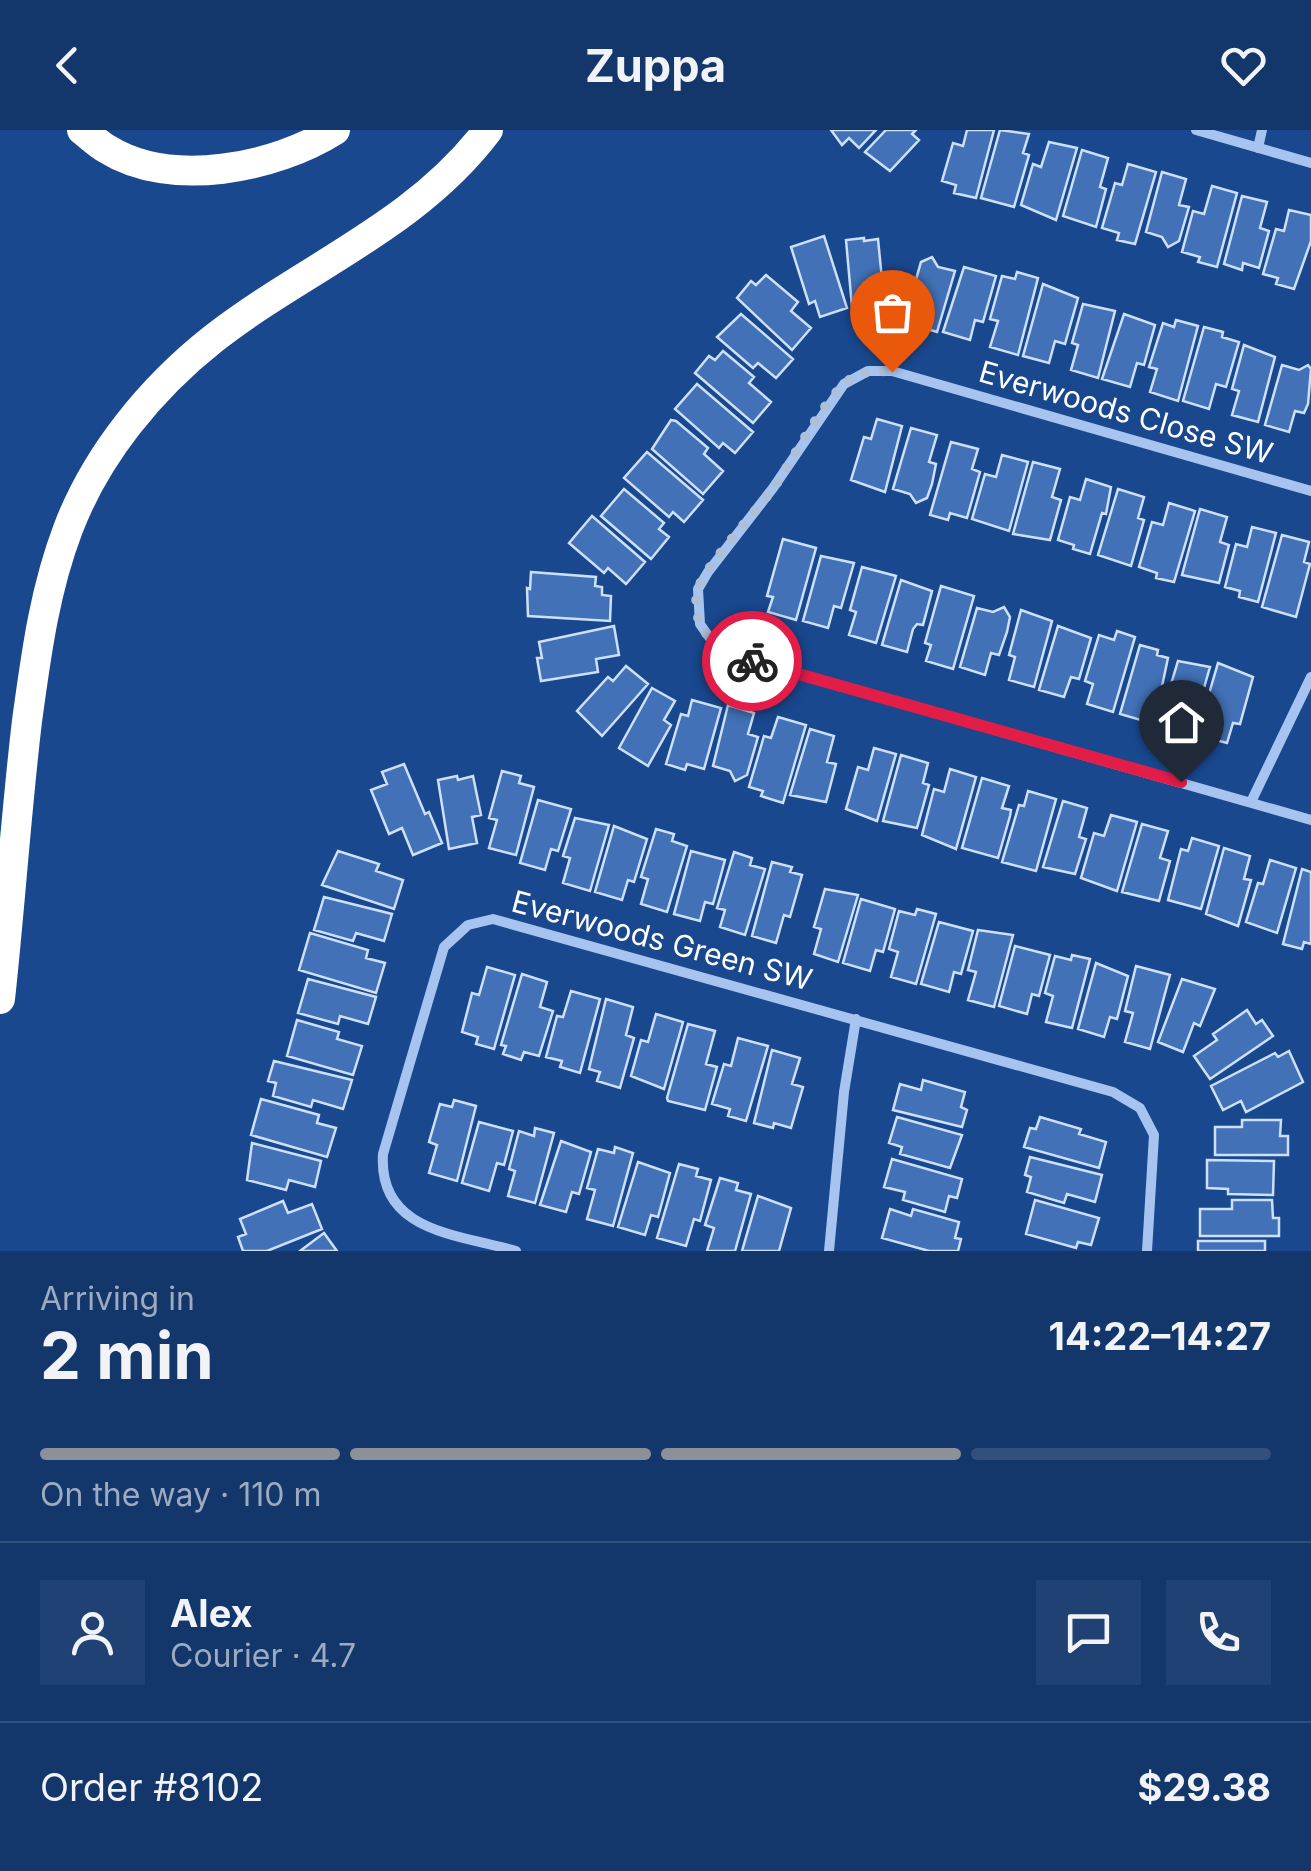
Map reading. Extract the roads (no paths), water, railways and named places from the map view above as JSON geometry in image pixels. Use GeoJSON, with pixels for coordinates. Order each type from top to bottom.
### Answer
{"type":"FeatureCollection","features":[{"type":"Feature","properties":{"kind":"highway"},"geometry":{"type":"LineString","coordinates":[[82,130],[109,151],[123,156],[151,165],[198,171],[243,167],[289,154],[336,130]]}},
{"type":"Feature","properties":{"kind":"highway"},"geometry":{"type":"LineString","coordinates":[[0,999],[16,818],[43,608],[68,528],[105,457],[151,396],[213,339],[406,213],[463,163],[488,130]]}},
{"type":"Feature","properties":{"kind":"street"},"geometry":{"type":"LineString","coordinates":[[1196,130],[1311,163]]}},
{"type":"Feature","properties":{"kind":"street"},"geometry":{"type":"LineString","coordinates":[[1258,148],[1262,130]]}},
{"type":"Feature","properties":{"kind":"street","name":"Everwoods Close SW"},"geometry":{"type":"LineString","coordinates":[[1311,491],[892,372],[868,371],[844,384],[774,488],[698,589],[700,624],[714,644],[732,656],[1311,820]]}},
{"type":"Feature","properties":{"kind":"street"},"geometry":{"type":"LineString","coordinates":[[1251,802],[1311,678]]}},
{"type":"Feature","properties":{"kind":"street","name":"Everwoods Green SW"},"geometry":{"type":"LineString","coordinates":[[516,1251],[418,1223],[400,1211],[385,1190],[382,1172],[388,1136],[444,946],[458,931],[482,920],[505,920],[1113,1092],[1140,1108],[1149,1120],[1155,1150],[1147,1251]]}},
{"type":"Feature","properties":{"kind":"street"},"geometry":{"type":"LineString","coordinates":[[829,1251],[844,1092],[856,1020]]}}]}
